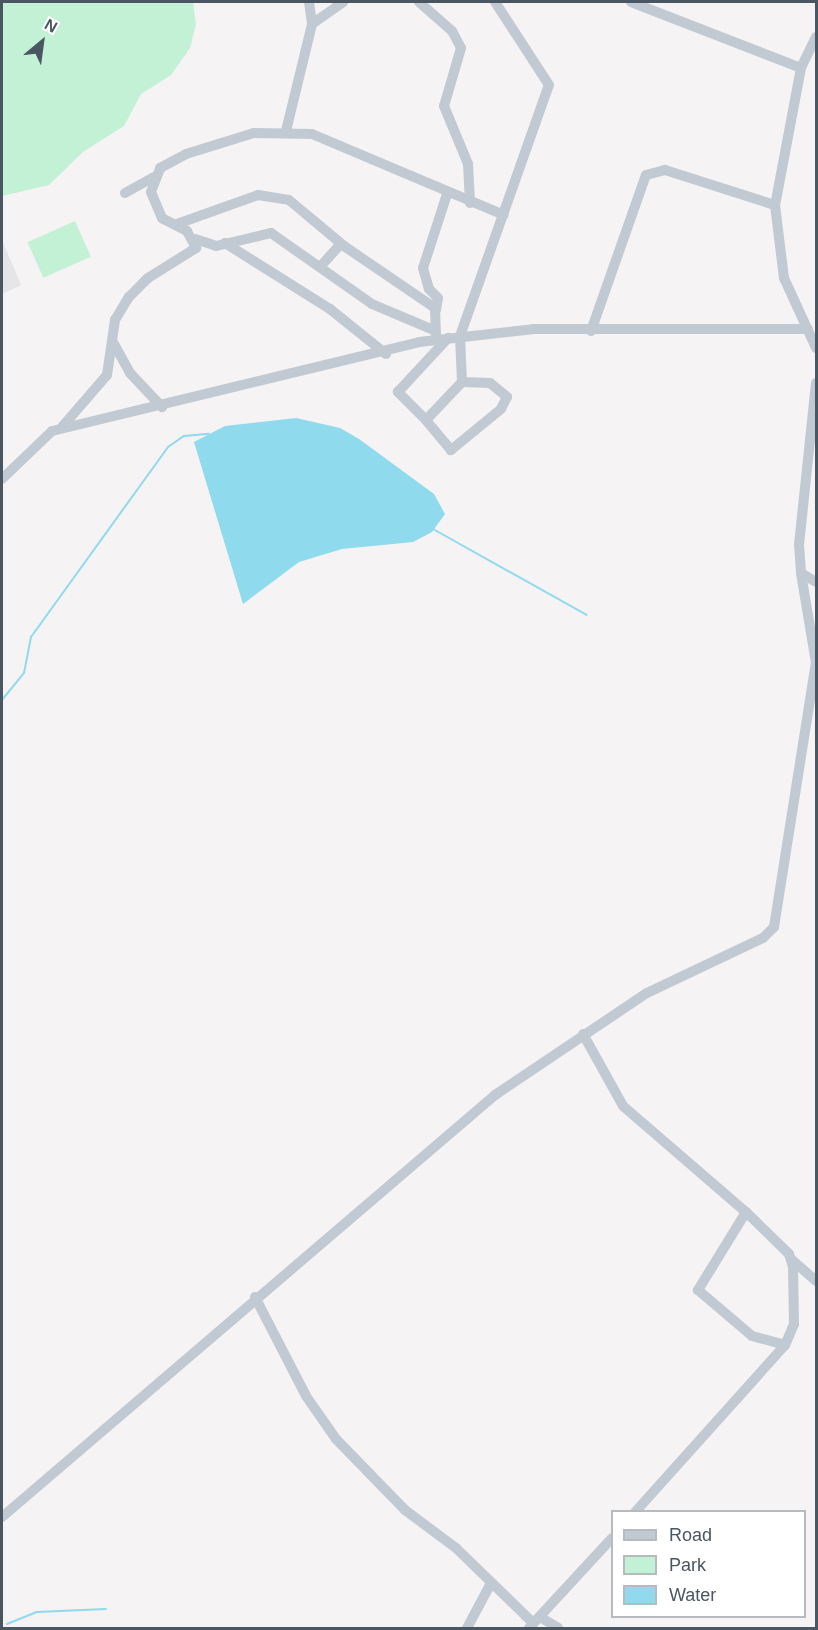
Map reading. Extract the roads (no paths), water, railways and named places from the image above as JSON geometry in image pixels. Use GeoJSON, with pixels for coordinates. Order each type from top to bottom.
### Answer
{"type":"FeatureCollection","features":[{"type":"Feature","properties":{"kind":"street"},"geometry":{"type":"LineString","coordinates":[[286,130],[312,24],[309,2]]}},
{"type":"Feature","properties":{"kind":"street"},"geometry":{"type":"LineString","coordinates":[[312,24],[344,2]]}},
{"type":"Feature","properties":{"kind":"street"},"geometry":{"type":"LineString","coordinates":[[418,2],[452,31],[462,48],[444,106],[468,164],[470,203]]}},
{"type":"Feature","properties":{"kind":"street"},"geometry":{"type":"LineString","coordinates":[[426,420],[462,382],[460,336],[549,85],[495,2]]}},
{"type":"Feature","properties":{"kind":"street"},"geometry":{"type":"LineString","coordinates":[[631,2],[801,68]]}},
{"type":"Feature","properties":{"kind":"street"},"geometry":{"type":"LineString","coordinates":[[816,37],[801,68],[775,205],[784,278],[816,348]]}},
{"type":"Feature","properties":{"kind":"street"},"geometry":{"type":"LineString","coordinates":[[125,193],[154,177],[160,168],[198,149],[254,133],[286,130],[335,142],[447,194],[504,215]]}},
{"type":"Feature","properties":{"kind":"street"},"geometry":{"type":"LineString","coordinates":[[591,331],[646,175],[665,170],[775,205]]}},
{"type":"Feature","properties":{"kind":"street"},"geometry":{"type":"LineString","coordinates":[[154,177],[156,206],[162,218],[181,224],[198,244]]}},
{"type":"Feature","properties":{"kind":"street"},"geometry":{"type":"LineString","coordinates":[[447,194],[423,268],[429,289],[438,298],[436,310],[440,336],[398,392],[453,449],[506,400],[497,386],[462,382]]}},
{"type":"Feature","properties":{"kind":"street"},"geometry":{"type":"LineString","coordinates":[[181,224],[233,202],[274,196],[297,204],[341,244],[436,310]]}},
{"type":"Feature","properties":{"kind":"street"},"geometry":{"type":"LineString","coordinates":[[2,479],[35,442],[62,427],[102,385],[114,343],[116,320],[134,291],[198,244],[225,243],[271,233],[372,304],[440,336]]}},
{"type":"Feature","properties":{"kind":"street"},"geometry":{"type":"LineString","coordinates":[[225,243],[330,309],[386,354]]}},
{"type":"Feature","properties":{"kind":"street"},"geometry":{"type":"LineString","coordinates":[[320,267],[341,244]]}},
{"type":"Feature","properties":{"kind":"street"},"geometry":{"type":"LineString","coordinates":[[62,427],[162,407],[386,354],[440,336],[591,331],[808,329]]}},
{"type":"Feature","properties":{"kind":"street"},"geometry":{"type":"LineString","coordinates":[[114,343],[130,373],[162,407]]}},
{"type":"Feature","properties":{"kind":"street"},"geometry":{"type":"LineString","coordinates":[[2,1517],[255,1297],[495,1095],[647,993],[763,938],[774,927],[811,734],[816,663],[801,573],[799,544],[816,382]]}},
{"type":"Feature","properties":{"kind":"street"},"geometry":{"type":"LineString","coordinates":[[801,573],[816,582]]}},
{"type":"Feature","properties":{"kind":"street"},"geometry":{"type":"LineString","coordinates":[[583,1034],[623,1106],[746,1212],[792,1260],[816,1281]]}},
{"type":"Feature","properties":{"kind":"street"},"geometry":{"type":"LineString","coordinates":[[746,1212],[698,1290],[753,1336],[785,1345]]}},
{"type":"Feature","properties":{"kind":"street"},"geometry":{"type":"LineString","coordinates":[[636,1510],[785,1345],[795,1315],[792,1260]]}},
{"type":"Feature","properties":{"kind":"street"},"geometry":{"type":"LineString","coordinates":[[255,1297],[306,1396],[336,1439],[405,1510],[456,1548],[490,1585],[534,1623],[558,1629]]}},
{"type":"Feature","properties":{"kind":"street"},"geometry":{"type":"LineString","coordinates":[[534,1623],[611,1539]]}},
{"type":"Feature","properties":{"kind":"street"},"geometry":{"type":"LineString","coordinates":[[467,1629],[490,1585]]}},
{"type":"Feature","properties":{"kind":"water"},"geometry":{"type":"Polygon","coordinates":[[[296,418],[340,428],[359,439],[434,494],[445,514],[432,532],[413,542],[342,549],[299,562],[243,604],[194,442],[225,426],[296,418]]]}},
{"type":"Feature","properties":{"kind":"waterway"},"geometry":{"type":"LineString","coordinates":[[2,700],[24,673],[31,637],[168,447],[184,436],[209,434]]}},
{"type":"Feature","properties":{"kind":"waterway"},"geometry":{"type":"LineString","coordinates":[[433,529],[587,615]]}},
{"type":"Feature","properties":{"kind":"waterway"},"geometry":{"type":"LineString","coordinates":[[7,1624],[37,1612],[106,1609]]}}]}
